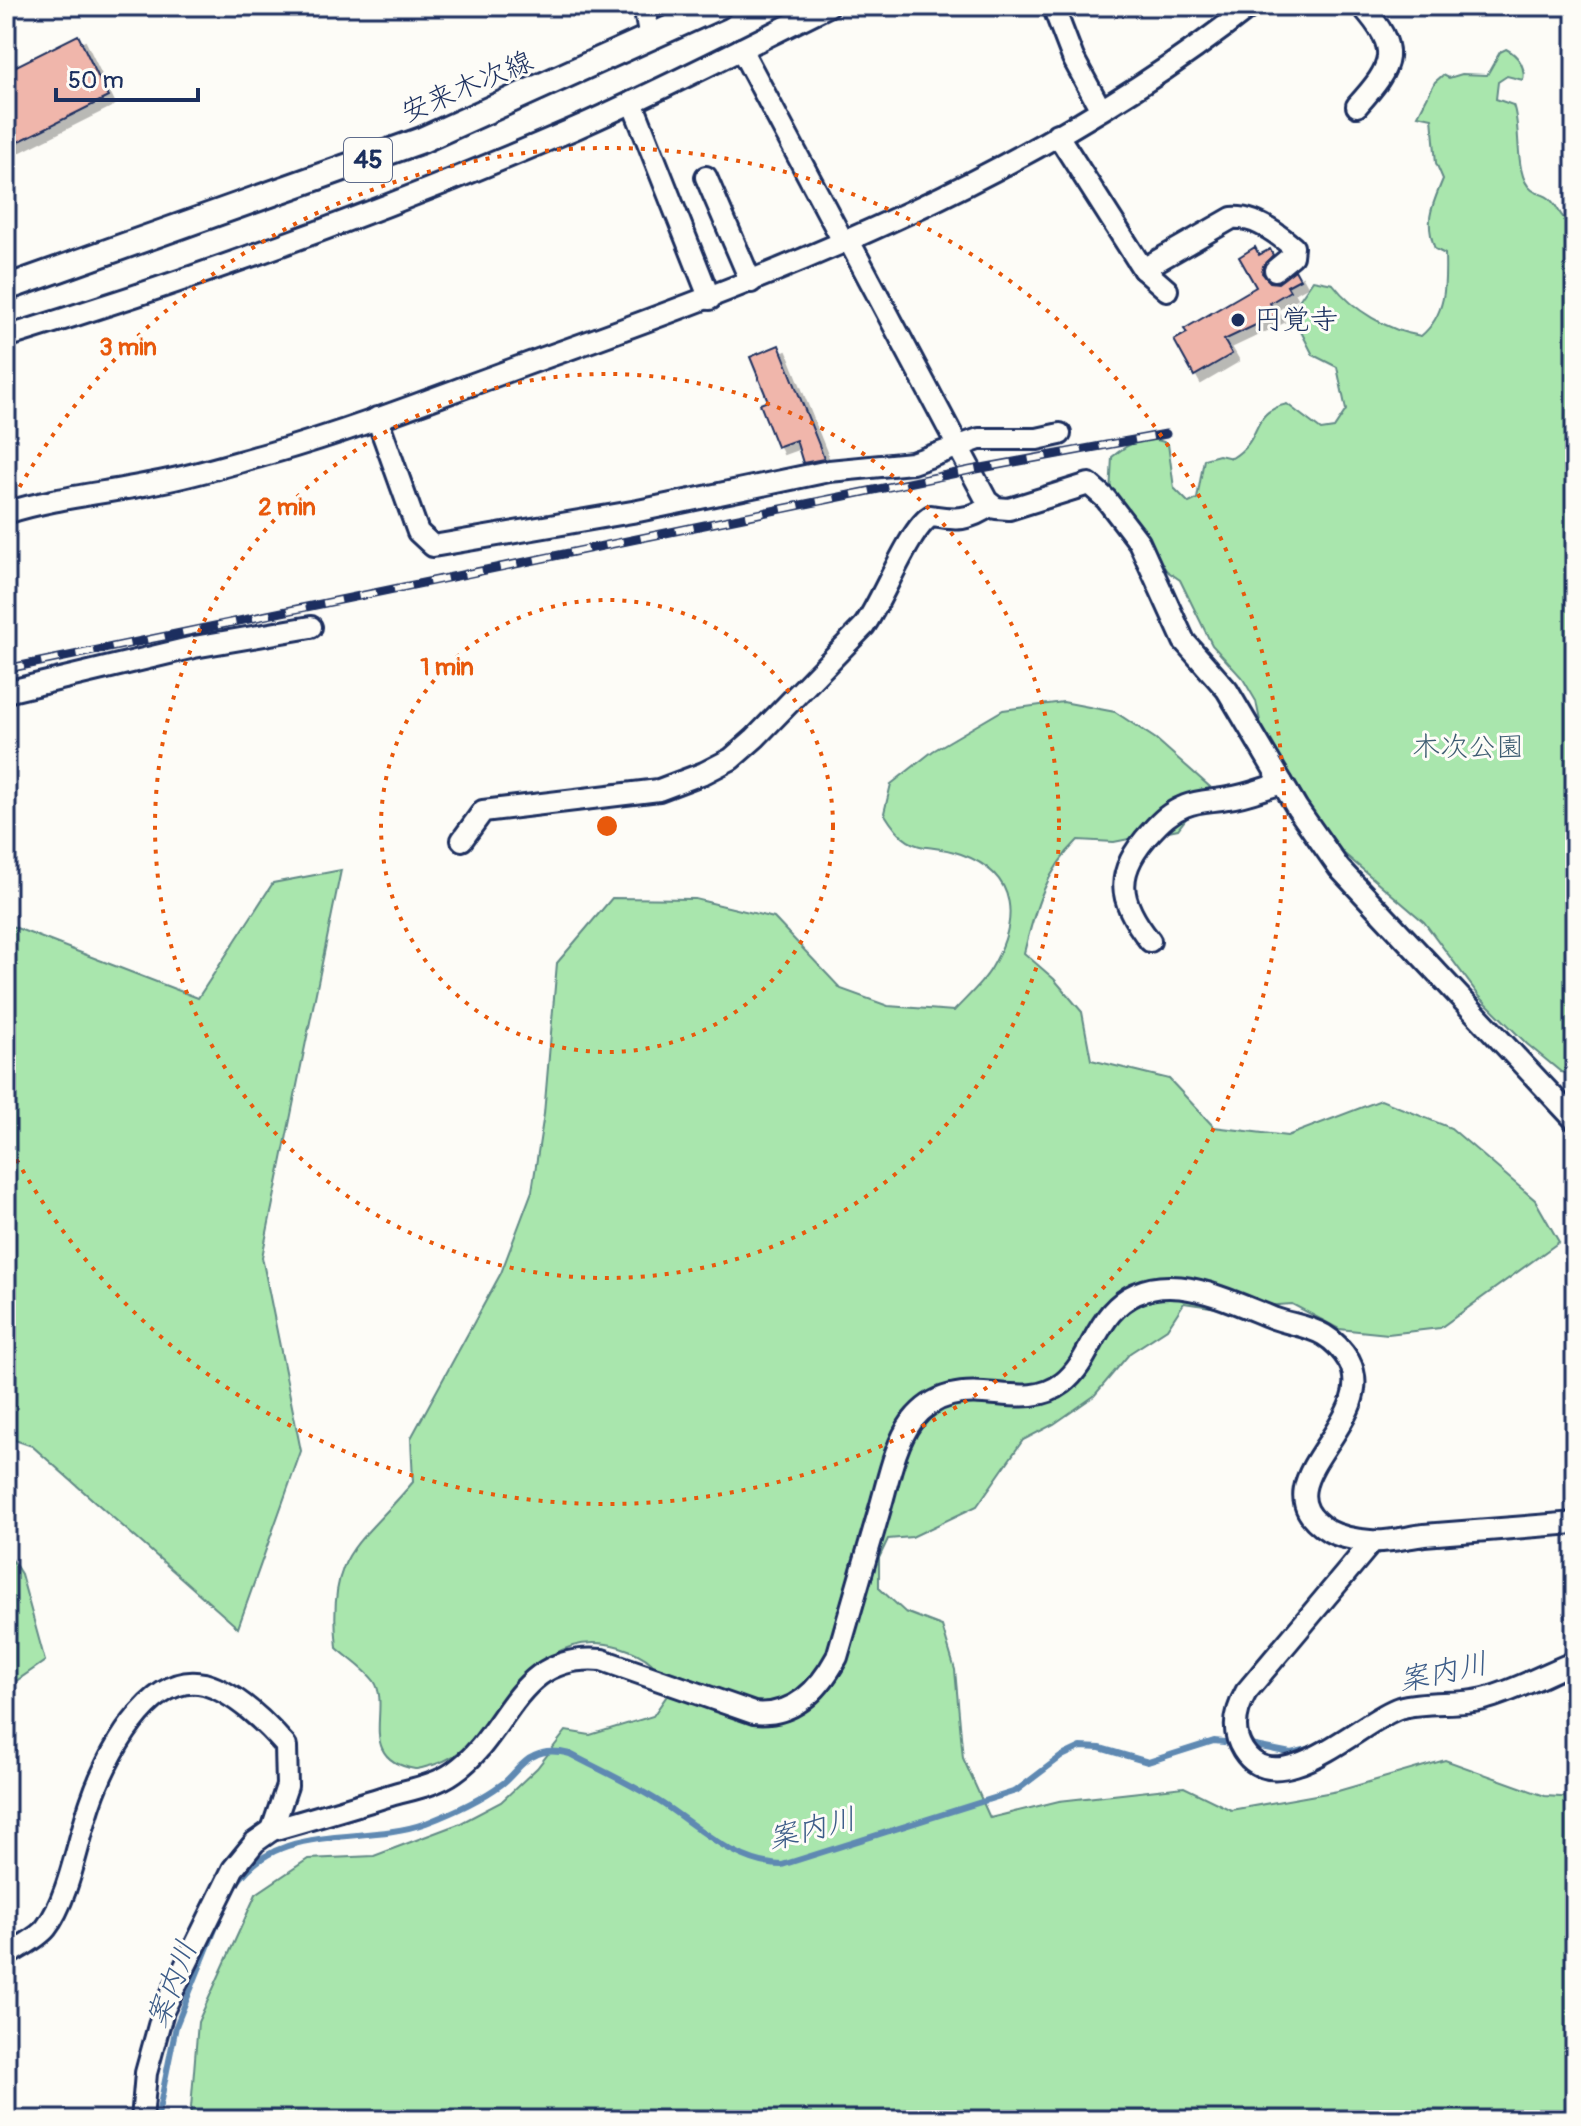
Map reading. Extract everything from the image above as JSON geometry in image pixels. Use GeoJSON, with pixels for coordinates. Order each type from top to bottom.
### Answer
{"type":"FeatureCollection","features":[{"type":"Feature","properties":{"kind":"main road","name":"安来木次線"},"geometry":{"type":"LineString","coordinates":[[6,288],[422,140],[719,6]]}},
{"type":"Feature","properties":{"kind":"street"},"geometry":{"type":"LineString","coordinates":[[644,6],[650,38]]}},
{"type":"Feature","properties":{"kind":"street"},"geometry":{"type":"LineString","coordinates":[[6,337],[271,247],[497,161],[632,102],[828,6]]}},
{"type":"Feature","properties":{"kind":"street"},"geometry":{"type":"LineString","coordinates":[[1053,6],[1073,58],[1100,108]]}},
{"type":"Feature","properties":{"kind":"street"},"geometry":{"type":"LineString","coordinates":[[6,513],[33,504],[161,482],[275,452],[710,299],[847,242],[949,194],[1190,54],[1251,6]]}},
{"type":"Feature","properties":{"kind":"street"},"geometry":{"type":"LineString","coordinates":[[1357,106],[1380,80],[1389,63],[1386,36],[1362,6]]}},
{"type":"Feature","properties":{"kind":"street"},"geometry":{"type":"LineString","coordinates":[[741,49],[991,505],[1009,509],[1083,484],[1094,487],[1139,542],[1184,641],[1227,690],[1282,783],[1339,868],[1575,1120]]}},
{"type":"Feature","properties":{"kind":"street"},"geometry":{"type":"LineString","coordinates":[[632,102],[710,299]]}},
{"type":"Feature","properties":{"kind":"street"},"geometry":{"type":"LineString","coordinates":[[1057,134],[1143,269],[1167,290]]}},
{"type":"Feature","properties":{"kind":"street"},"geometry":{"type":"LineString","coordinates":[[706,177],[751,282]]}},
{"type":"Feature","properties":{"kind":"street"},"geometry":{"type":"LineString","coordinates":[[1143,269],[1232,218],[1241,217],[1281,236],[1293,247],[1292,256],[1275,270]]}},
{"type":"Feature","properties":{"kind":"street"},"geometry":{"type":"LineString","coordinates":[[377,418],[418,532],[433,546],[638,511],[829,471],[912,463],[957,444],[992,437],[1037,439],[1060,434]]}},
{"type":"Feature","properties":{"kind":"street"},"geometry":{"type":"LineString","coordinates":[[6,498],[33,504]]}},
{"type":"Feature","properties":{"kind":"street"},"geometry":{"type":"LineString","coordinates":[[462,840],[483,811],[659,790],[731,759],[864,626],[879,606],[915,531],[925,519],[931,516],[955,521],[976,516],[991,505]]}},
{"type":"Feature","properties":{"kind":"street"},"geometry":{"type":"LineString","coordinates":[[6,692],[194,647],[311,627]]}},
{"type":"Feature","properties":{"kind":"street"},"geometry":{"type":"LineString","coordinates":[[1150,941],[1129,913],[1124,898],[1126,867],[1133,852],[1166,816],[1188,804],[1240,796],[1282,783]]}},
{"type":"Feature","properties":{"kind":"street"},"geometry":{"type":"LineString","coordinates":[[142,2120],[146,2073],[163,2011],[233,1869],[255,1842],[272,1830],[440,1781],[482,1747],[505,1710],[530,1682],[553,1665],[578,1657],[602,1660],[754,1713],[773,1715],[802,1702],[827,1677],[837,1657],[892,1469],[913,1420],[926,1406],[956,1393],[1010,1397],[1051,1390],[1065,1382],[1084,1359],[1112,1312],[1134,1295],[1153,1287],[1179,1286],[1217,1296],[1324,1335],[1342,1351],[1351,1366],[1355,1395],[1350,1411],[1308,1474],[1305,1499],[1314,1516],[1329,1531],[1372,1542],[1575,1523]]}},
{"type":"Feature","properties":{"kind":"street"},"geometry":{"type":"LineString","coordinates":[[1372,1542],[1246,1692],[1237,1711],[1236,1733],[1246,1755],[1273,1767],[1300,1765],[1397,1709],[1483,1699],[1575,1662]]}},
{"type":"Feature","properties":{"kind":"street"},"geometry":{"type":"LineString","coordinates":[[6,1956],[45,1929],[61,1898],[92,1798],[112,1754],[129,1726],[166,1689],[192,1683],[226,1694],[286,1746],[287,1786],[272,1830]]}},
{"type":"Feature","properties":{"kind":"green space","name":"木次公園"},"geometry":{"type":"Polygon","coordinates":[[[1506,49],[1520,62],[1523,80],[1507,76],[1498,82],[1496,99],[1513,105],[1522,174],[1532,190],[1550,199],[1562,216],[1575,226],[1575,1074],[1561,1072],[1527,1044],[1480,997],[1424,922],[1327,839],[1263,736],[1256,701],[1243,679],[1212,645],[1180,580],[1167,571],[1110,494],[1112,457],[1138,441],[1152,439],[1168,444],[1174,488],[1189,503],[1197,499],[1204,459],[1219,455],[1232,458],[1249,442],[1267,413],[1275,408],[1287,404],[1321,430],[1334,428],[1346,410],[1337,367],[1313,355],[1291,312],[1313,280],[1333,284],[1361,311],[1396,329],[1421,336],[1429,328],[1443,299],[1445,254],[1435,249],[1430,221],[1443,179],[1436,163],[1432,118],[1418,115],[1435,82],[1443,75],[1449,78],[1462,74],[1487,75],[1500,52],[1506,49]]]}},
{"type":"Feature","properties":{"kind":"green space"},"geometry":{"type":"Polygon","coordinates":[[[1063,702],[1115,712],[1156,739],[1210,787],[1178,829],[1114,842],[1078,840],[1049,878],[1032,921],[1024,953],[1054,979],[1082,1012],[1091,1060],[1169,1079],[1214,1127],[1287,1136],[1381,1100],[1451,1128],[1535,1200],[1559,1242],[1440,1328],[1388,1334],[1339,1329],[1292,1304],[1224,1309],[1184,1303],[1167,1329],[1130,1353],[1094,1396],[1054,1424],[1023,1440],[977,1506],[912,1537],[888,1539],[879,1558],[879,1588],[905,1612],[942,1626],[955,1670],[963,1758],[990,1818],[1059,1801],[1184,1787],[1231,1810],[1338,1791],[1445,1760],[1545,1796],[1575,1798],[1575,2120],[190,2120],[198,2022],[256,1894],[308,1859],[374,1856],[461,1823],[501,1802],[537,1768],[566,1731],[590,1735],[653,1716],[668,1694],[651,1663],[630,1650],[587,1643],[560,1651],[538,1666],[480,1734],[459,1753],[415,1769],[397,1763],[386,1755],[380,1744],[380,1704],[374,1681],[337,1648],[335,1616],[342,1570],[362,1538],[413,1482],[411,1438],[501,1273],[532,1191],[544,1114],[557,963],[612,898],[695,899],[774,918],[841,989],[888,1006],[954,1011],[991,969],[1006,934],[1009,902],[995,874],[980,863],[948,850],[918,846],[902,837],[884,813],[891,784],[933,751],[1003,710],[1063,702]]]}},
{"type":"Feature","properties":{"kind":"green space"},"geometry":{"type":"Polygon","coordinates":[[[341,870],[262,1257],[301,1451],[238,1628],[32,1446],[6,1437],[6,924],[198,998],[273,883],[341,870]]]}},
{"type":"Feature","properties":{"kind":"green space"},"geometry":{"type":"Polygon","coordinates":[[[6,1550],[21,1574],[45,1661],[6,1688],[6,1550]]]}},
{"type":"Feature","properties":{"kind":"building"},"geometry":{"type":"Polygon","coordinates":[[[78,35],[108,97],[6,148],[6,71],[78,35]]]}},
{"type":"Feature","properties":{"kind":"building","name":"円覚寺"},"geometry":{"type":"Polygon","coordinates":[[[1255,247],[1259,255],[1270,249],[1273,255],[1263,266],[1262,273],[1270,282],[1278,283],[1295,270],[1300,279],[1287,286],[1290,291],[1270,303],[1277,315],[1224,340],[1232,354],[1194,376],[1174,340],[1187,333],[1184,329],[1256,287],[1239,257],[1255,247]]]}},
{"type":"Feature","properties":{"kind":"building"},"geometry":{"type":"Polygon","coordinates":[[[779,345],[824,459],[803,463],[796,440],[777,447],[760,404],[768,401],[750,357],[779,345]]]}},
{"type":"Feature","properties":{"kind":"waterway"},"geometry":{"type":"LineString","coordinates":[[6,250],[10,248]]}},
{"type":"Feature","properties":{"kind":"waterway","name":"案内川"},"geometry":{"type":"LineString","coordinates":[[235,1886],[253,1865],[297,1843],[401,1830],[446,1815],[493,1790],[529,1758],[547,1752],[570,1754],[629,1784],[735,1852],[782,1865],[1016,1791],[1062,1756],[1081,1747],[1100,1748],[1148,1762],[1214,1741],[1234,1743]]}},
{"type":"Feature","properties":{"kind":"waterway","name":"案内川"},"geometry":{"type":"LineString","coordinates":[[1245,1744],[1291,1753],[1313,1748]]}},
{"type":"Feature","properties":{"kind":"waterway","name":"案内川"},"geometry":{"type":"LineString","coordinates":[[157,2120],[176,2026],[224,1907]]}},
{"type":"Feature","properties":{"kind":"railway"},"geometry":{"type":"LineString","coordinates":[[6,669],[971,470],[1166,434]]}},
{"type":"Feature","properties":{"kind":"place","name":"円覚寺"},"geometry":{"type":"Point","coordinates":[1238,320]}}]}
